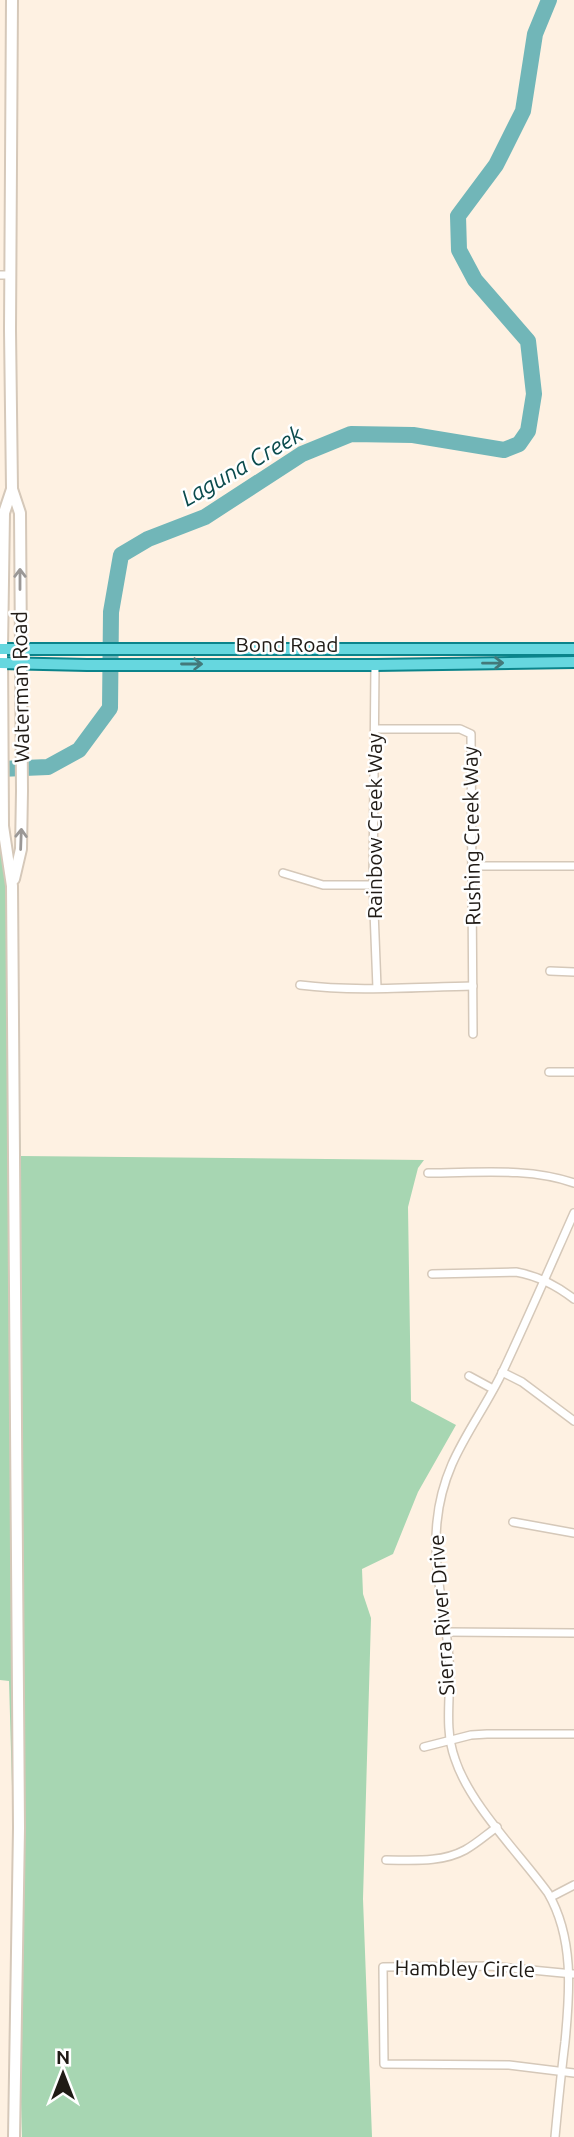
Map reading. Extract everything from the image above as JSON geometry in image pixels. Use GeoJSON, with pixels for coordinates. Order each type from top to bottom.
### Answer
{"type":"FeatureCollection","features":[{"type":"Feature","properties":{"kind":"main road","name":"Waterman Road"},"geometry":{"type":"LineString","coordinates":[[12,0],[5,275],[12,489],[20,513],[22,721],[21,849],[12,886]]}},
{"type":"Feature","properties":{"kind":"main road","name":"Waterman Road"},"geometry":{"type":"LineString","coordinates":[[12,489],[4,513],[1,663],[3,826],[12,886],[19,1828],[14,2137]]}},
{"type":"Feature","properties":{"kind":"main road","name":"Bond Road"},"geometry":{"type":"LineString","coordinates":[[1,649],[574,649]]}},
{"type":"Feature","properties":{"kind":"main road"},"geometry":{"type":"LineString","coordinates":[[375,665],[379,659],[386,656],[454,656],[475,650]]}},
{"type":"Feature","properties":{"kind":"main road","name":"Bond Road"},"geometry":{"type":"LineString","coordinates":[[1,663],[375,665],[574,662]]}},
{"type":"Feature","properties":{"kind":"street","name":"Rainbow Creek Way"},"geometry":{"type":"LineString","coordinates":[[375,665],[373,885],[377,988]]}},
{"type":"Feature","properties":{"kind":"street","name":"Rushing Creek Way"},"geometry":{"type":"LineString","coordinates":[[375,729],[460,729],[471,734],[473,1034]]}},
{"type":"Feature","properties":{"kind":"street"},"geometry":{"type":"LineString","coordinates":[[472,866],[574,866]]}},
{"type":"Feature","properties":{"kind":"street"},"geometry":{"type":"LineString","coordinates":[[282,873],[323,885],[373,885]]}},
{"type":"Feature","properties":{"kind":"street"},"geometry":{"type":"LineString","coordinates":[[550,971],[574,972]]}},
{"type":"Feature","properties":{"kind":"street"},"geometry":{"type":"LineString","coordinates":[[300,985],[320,988],[473,986]]}},
{"type":"Feature","properties":{"kind":"street"},"geometry":{"type":"LineString","coordinates":[[550,1072],[574,1072]]}},
{"type":"Feature","properties":{"kind":"street"},"geometry":{"type":"LineString","coordinates":[[428,1173],[524,1173],[574,1183]]}},
{"type":"Feature","properties":{"kind":"street","name":"Sierra River Drive"},"geometry":{"type":"LineString","coordinates":[[555,2137],[573,1974],[569,1947],[565,1929],[551,1898],[468,1787],[454,1757],[448,1716],[450,1673],[435,1556],[441,1496],[455,1454],[502,1372],[574,1213]]}},
{"type":"Feature","properties":{"kind":"street"},"geometry":{"type":"LineString","coordinates":[[432,1274],[516,1272],[544,1279],[574,1299]]}},
{"type":"Feature","properties":{"kind":"street"},"geometry":{"type":"LineString","coordinates":[[502,1372],[522,1382],[574,1421]]}},
{"type":"Feature","properties":{"kind":"street"},"geometry":{"type":"LineString","coordinates":[[470,1376],[493,1389]]}},
{"type":"Feature","properties":{"kind":"street"},"geometry":{"type":"LineString","coordinates":[[513,1522],[574,1533]]}},
{"type":"Feature","properties":{"kind":"street"},"geometry":{"type":"LineString","coordinates":[[446,1632],[574,1633]]}},
{"type":"Feature","properties":{"kind":"street"},"geometry":{"type":"LineString","coordinates":[[424,1747],[487,1734],[574,1734]]}},
{"type":"Feature","properties":{"kind":"street"},"geometry":{"type":"LineString","coordinates":[[387,1860],[434,1860],[455,1855],[497,1827]]}},
{"type":"Feature","properties":{"kind":"street"},"geometry":{"type":"LineString","coordinates":[[551,1898],[574,1885]]}},
{"type":"Feature","properties":{"kind":"street","name":"Hambley Circle"},"geometry":{"type":"LineString","coordinates":[[562,2071],[487,2064],[384,2064],[383,1967],[490,1966],[573,1974]]}},
{"type":"Feature","properties":{"kind":"street"},"geometry":{"type":"LineString","coordinates":[[562,2071],[574,2073]]}},
{"type":"Feature","properties":{"kind":"green space"},"geometry":{"type":"Polygon","coordinates":[[[0,799],[12,917],[21,1156],[424,1160],[418,1168],[408,1207],[411,1401],[456,1425],[418,1492],[393,1554],[362,1569],[363,1594],[371,1618],[363,1899],[372,2137],[22,2137],[9,1681],[0,1680],[0,799]]]}},
{"type":"Feature","properties":{"kind":"waterway","name":"Laguna Creek"},"geometry":{"type":"LineString","coordinates":[[0,769],[48,767],[79,750],[110,708],[111,612],[121,555],[148,539],[205,517],[302,454],[351,434],[413,435],[504,450],[519,444],[528,431],[534,394],[528,341],[475,280],[459,250],[458,216],[496,165],[523,111],[535,34],[549,0]]}}]}
